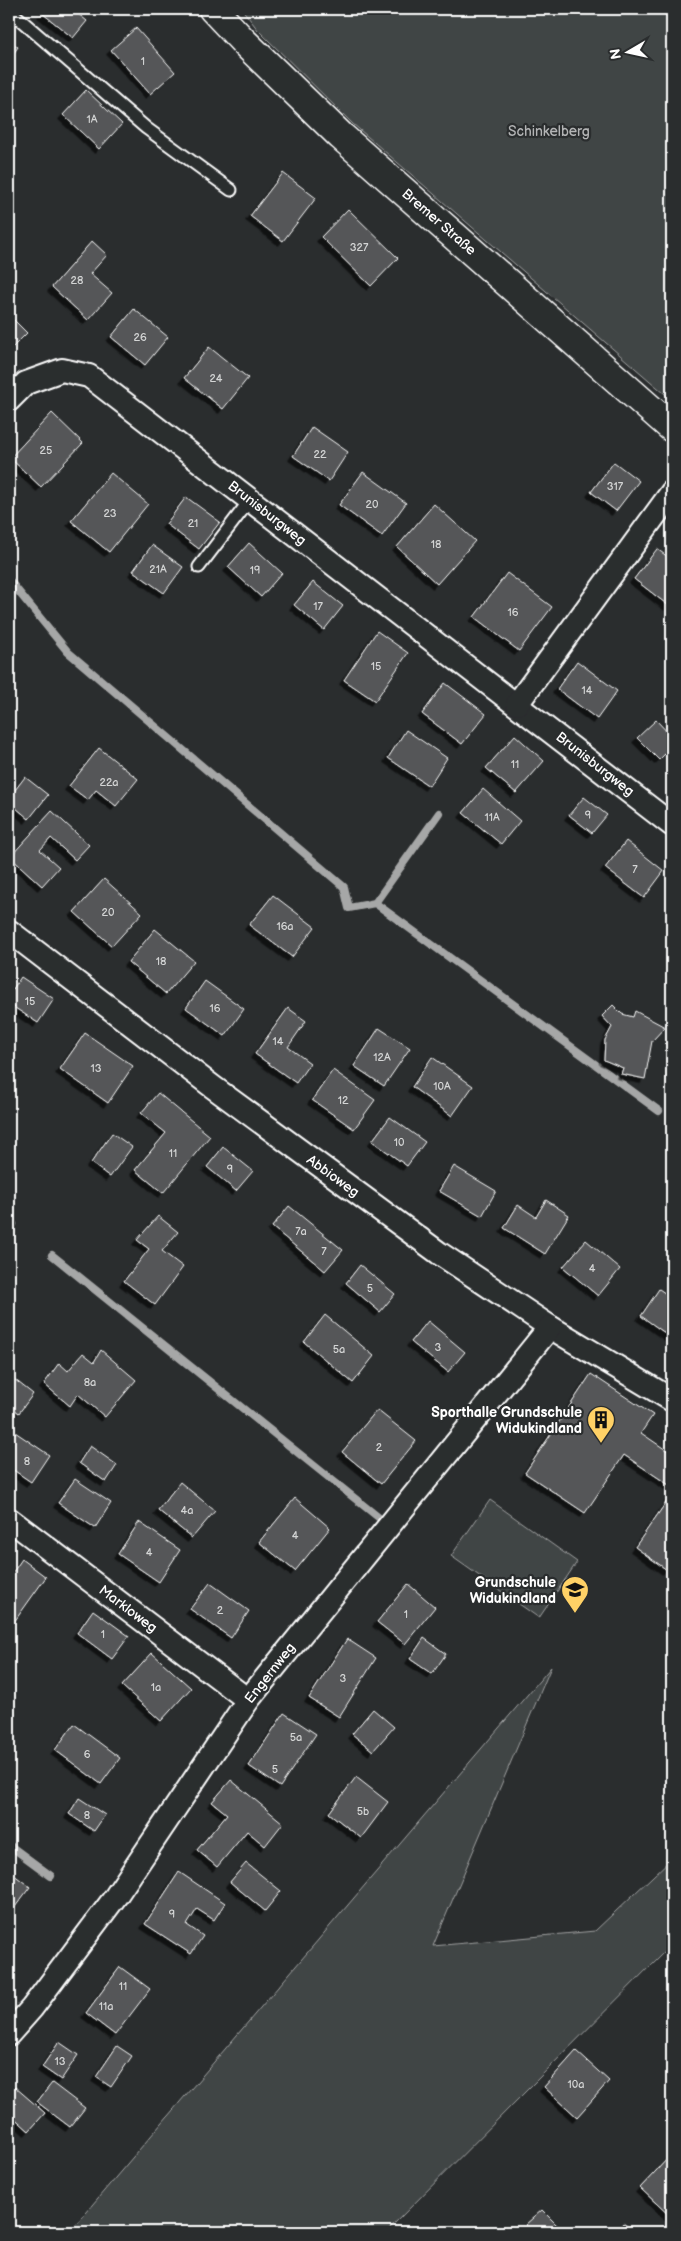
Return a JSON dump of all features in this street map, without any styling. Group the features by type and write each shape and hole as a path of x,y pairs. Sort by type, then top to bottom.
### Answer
{"main road":[{"name":"Bremer Straße","path":"213,9 244,42 341,136 672,428"}],"street":[{"name":"Brunisburgweg","path":"9,400 26,383 62,370 89,376 518,704 672,825"},
{"path":"518,704 672,492"},
{"name":"Abbioweg","path":"9,931 213,1087 382,1212 550,1327 672,1400"},
{"name":"Engernweg","path":"9,2034 32,2008 116,1896 248,1700 550,1327"},
{"name":"Markloweg","path":"9,1519 248,1700"}],"lane":[{"path":"9,10 146,128 231,190"},
{"path":"199,567 250,500"}],"green space":[{"name":"Schinkelberg","path":"242,9 672,9 672,400 353,124 258,30"},
{"path":"490,1500 577,1562 539,1618 451,1556"},
{"path":"551,1667 433,1946 595,1931 672,1858 672,1944 386,2232 69,2232"}],"building":[{"path":"46,9 72,9 87,21 73,38 42,13"},
{"path":"136,28 175,72 150,94 111,50"},
{"path":"9,40 18,47 9,60"},
{"path":"86,90 122,124 99,149 63,115"},
{"path":"283,173 316,198 283,241 250,216"},
{"path":"348,209 398,258 371,286 321,237"},
{"path":"92,241 107,255 90,274 112,293 88,320 52,287"},
{"path":"134,309 168,337 145,365 111,337"},
{"path":"9,315 27,333 9,351"},
{"path":"209,347 248,378 223,409 184,378"},
{"path":"52,413 83,443 41,487 10,458"},
{"path":"312,427 348,452 329,481 293,456"},
{"path":"614,462 639,481 616,511 591,492"},
{"path":"363,472 406,503 382,536 339,505"},
{"path":"111,473 148,504 109,552 71,521"},
{"path":"186,497 220,522 199,549 166,524"},
{"path":"434,504 475,541 437,584 397,547"},
{"path":"249,543 282,573 261,597 228,567"},
{"path":"152,545 183,567 164,593 133,571"},
{"path":"657,549 672,560 672,602 669,606 634,579"},
{"path":"507,573 552,607 519,651 474,617"},
{"path":"313,582 343,606 324,630 294,605"},
{"path":"377,631 408,653 375,701 344,680"},
{"path":"577,661 617,691 597,719 557,689"},
{"path":"445,683 486,714 462,744 422,714"},
{"path":"656,720 672,737 672,747 659,760 637,738"},
{"path":"406,730 447,758 429,786 388,758"},
{"path":"515,735 544,761 516,793 486,768"},
{"path":"99,748 138,779 116,806 96,790 88,800 69,786"},
{"path":"25,777 48,795 29,819 9,802 9,798"},
{"path":"483,789 520,821 501,844 463,813"},
{"path":"584,797 607,815 592,833 569,815"},
{"path":"52,811 89,845 75,860 51,838 40,850 59,867 42,886 10,857"},
{"path":"626,841 664,871 644,898 605,868"},
{"path":"104,879 142,913 112,946 74,912"},
{"path":"273,895 315,927 292,957 249,925"},
{"path":"155,929 194,961 166,994 128,962"},
{"path":"21,977 54,999 38,1023 9,1004 9,995"},
{"path":"205,981 244,1009 225,1036 186,1008"},
{"path":"613,1005 622,1014 633,1017 635,1011 665,1027 652,1041 645,1079 621,1074 623,1068 604,1060 605,1040 612,1027 602,1016"},
{"path":"288,1008 306,1021 288,1047 310,1063 296,1083 255,1054"},
{"path":"379,1028 410,1048 384,1086 354,1066"},
{"path":"85,1033 133,1066 108,1103 60,1069"},
{"path":"432,1057 473,1086 452,1116 412,1087"},
{"path":"333,1070 375,1100 354,1129 312,1100"},
{"path":"158,1093 210,1136 163,1193 135,1170 166,1133 141,1113"},
{"path":"390,1117 425,1142 407,1166 372,1141"},
{"path":"112,1133 132,1147 110,1177 91,1163"},
{"path":"223,1147 253,1171 236,1191 207,1167"},
{"path":"454,1166 496,1191 482,1216 439,1191"},
{"path":"546,1200 569,1215 545,1254 504,1228 518,1205 536,1217"},
{"path":"289,1206 343,1250 325,1271 272,1227"},
{"path":"158,1216 178,1232 162,1251 183,1267 155,1305 124,1281 149,1249 137,1240"},
{"path":"586,1240 620,1269 598,1296 563,1267"},
{"path":"360,1265 395,1294 380,1312 346,1283"},
{"path":"659,1289 672,1298 672,1338 641,1316"},
{"path":"325,1315 374,1356 353,1383 304,1342"},
{"path":"428,1321 465,1352 448,1372 411,1342"},
{"path":"101,1350 136,1380 105,1417 78,1394 70,1406 44,1384 59,1363 68,1371 83,1353 94,1362"},
{"name":"Sporthalle Grundschule Widukindland","path":"591,1374 653,1415 641,1433 672,1454 672,1487 624,1455 585,1513 525,1473"},
{"path":"9,1375 33,1394 19,1413 9,1405"},
{"path":"377,1410 416,1441 381,1484 342,1452"},
{"path":"15,1432 49,1455 31,1482 9,1467 9,1441"},
{"path":"90,1446 117,1465 106,1482 79,1463"},
{"path":"75,1479 111,1503 95,1528 58,1503"},
{"path":"180,1482 215,1511 192,1538 158,1510"},
{"path":"672,1494 672,1565 667,1570 635,1547"},
{"path":"295,1498 330,1528 295,1571 259,1542"},
{"path":"139,1522 180,1550 159,1582 118,1554"},
{"path":"22,1559 46,1577 9,1629 9,1578"},
{"path":"210,1583 249,1611 231,1638 190,1609"},
{"path":"408,1584 435,1607 405,1644 377,1622"},
{"path":"93,1610 129,1636 112,1659 77,1633"},
{"path":"424,1638 446,1654 432,1674 410,1659"},
{"path":"347,1639 376,1658 339,1717 309,1698"},
{"path":"152,1653 191,1688 161,1721 122,1686"},
{"path":"373,1709 394,1727 373,1751 352,1734"},
{"path":"284,1713 316,1734 280,1787 249,1766"},
{"path":"74,1724 120,1758 101,1784 55,1750"},
{"path":"356,1777 388,1802 361,1838 329,1813"},
{"path":"231,1780 283,1823 265,1846 247,1831 217,1867 197,1850 227,1814 212,1802"},
{"path":"79,1798 105,1815 94,1831 69,1814"},
{"path":"246,1863 281,1891 265,1911 230,1882"},
{"path":"9,1871 30,1887 9,1915"},
{"path":"179,1872 225,1903 214,1920 197,1909 187,1925 203,1936 191,1954 145,1924"},
{"path":"120,1967 150,1989 115,2035 86,2013"},
{"path":"59,2042 78,2055 61,2080 42,2067"},
{"path":"117,2046 132,2056 111,2087 96,2077"},
{"path":"576,2051 609,2081 577,2117 544,2087"},
{"path":"52,2083 85,2108 70,2127 37,2102"},
{"path":"15,2087 45,2113 29,2131 9,2113 9,2094"},
{"path":"670,2156 672,2158 672,2218 640,2188"},
{"path":"542,2210 561,2229 557,2232 532,2232 525,2225"},
{"path":"623,2223 635,2232 616,2232"}],"waterway":[{"path":"9,580 68,652 344,887 349,908 375,903 659,1111"},
{"path":"375,903 439,813"},
{"path":"9,1220 13,1224"},
{"path":"52,1255 378,1517"},
{"path":"9,1845 51,1876"}],"place":[{"name":"Sporthalle Grundschule Widukindland","path":"601,1444"},
{"name":"Grundschule Widukindland","path":"575,1614"}]}
